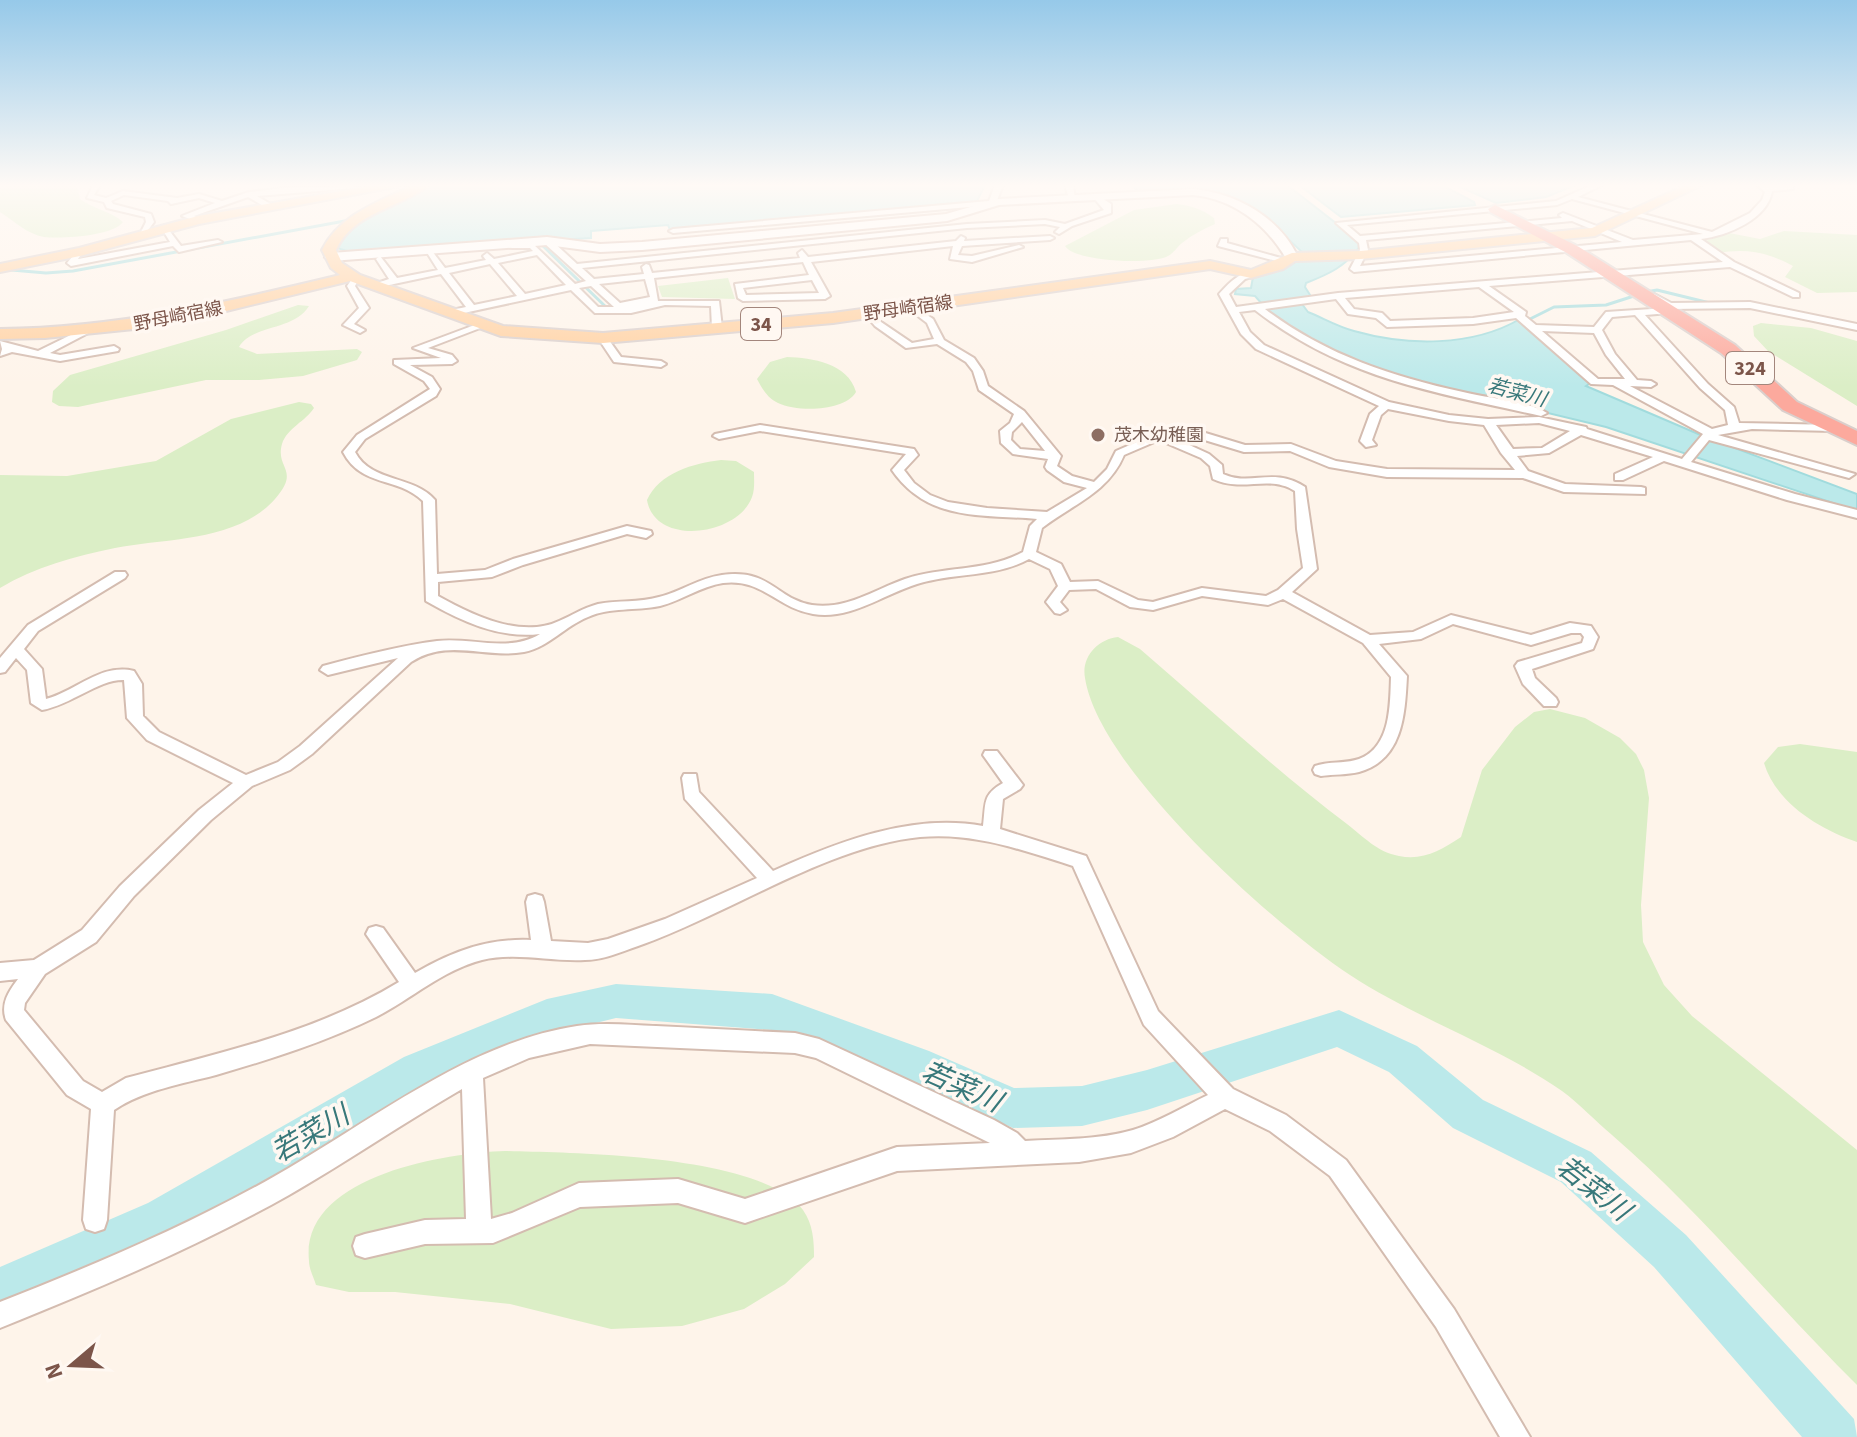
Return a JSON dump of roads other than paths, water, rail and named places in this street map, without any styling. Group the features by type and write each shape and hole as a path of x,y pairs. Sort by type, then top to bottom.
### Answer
{"highway":[{"name":"324","path":"1576,252 1643,298 1670,303 1728,349 1790,406 1857,439"}],"main road":[{"path":"3,267 81,252"},
{"path":"330,252 331,257"},
{"path":"1251,274 1290,259 1391,252"},
{"name":"野母崎宿線","path":"331,257 336,265 354,277 483,325 511,333 603,338 869,313 1210,265 1251,274"},
{"name":"野母崎宿線","path":"0,334 87,330 182,317 354,277"}],"street":[{"path":"78,253 71,263 128,252"},
{"path":"331,257 395,252"},
{"path":"351,258 441,252"},
{"path":"483,252 530,298"},
{"path":"375,285 539,252"},
{"path":"539,252 595,310 631,310 665,302 719,301 717,328"},
{"path":"560,252 618,306 655,299 643,252"},
{"path":"577,266 643,252"},
{"path":"801,252 806,260 815,277 825,296 743,298 738,286 815,277"},
{"path":"450,313 594,282 882,252"},
{"path":"953,252 953,257 972,259 998,252"},
{"path":"1258,252 1290,259 1289,252"},
{"path":"1358,252 1354,269 1549,252"},
{"path":"1431,252 1453,268"},
{"path":"1496,252 1502,256"},
{"path":"1714,252 1731,264 1796,295"},
{"path":"429,253 472,308"},
{"path":"380,259 395,281"},
{"path":"1235,310 1338,296 1731,264"},
{"path":"1251,274 1242,277 1224,294 1246,334 1260,347 1386,405 1449,418 1488,422 1539,420 1584,430 1663,457 1687,460 1791,497 1857,514"},
{"path":"1463,276 1523,314 1595,382 1651,384"},
{"path":"354,277 351,286 365,306 348,325 360,330"},
{"path":"1338,296 1351,312 1379,315 1387,324 1527,321 1597,330"},
{"path":"1643,298 1704,386 1730,409 1734,427"},
{"path":"1597,330 1609,314 1643,298 1669,306 1750,305 1857,327"},
{"path":"911,307 925,314 934,325 939,341 965,357 978,371 983,388 1020,413 1055,456"},
{"path":"1259,308 1293,336 1370,370 1436,390 1590,424 1545,451 1507,453"},
{"path":"869,313 878,324 910,346 939,341"},
{"path":"483,325 418,348 452,361 398,362 428,379 435,389 432,394 361,437 349,452 351,459 365,469 423,491 429,500 432,578 428,594 431,598 486,625 529,632 566,623"},
{"path":"38,355 87,330"},
{"path":"1597,330 1611,355 1634,383"},
{"path":"603,338 618,360 661,364"},
{"path":"0,353 6,346 38,355 67,358 114,349"},
{"path":"944,363 965,357"},
{"path":"1615,382 1709,435 1849,474"},
{"path":"1370,445 1366,441 1371,424 1386,405"},
{"path":"1020,413 1015,425 1006,431 1005,441 1017,452 1055,456"},
{"path":"1488,422 1524,474"},
{"path":"1687,460 1709,435 1734,427 1834,428"},
{"path":"719,436 760,428 910,451 912,455 898,470 902,479 925,495 951,507 981,514 1020,512 1048,516"},
{"path":"1029,554 1036,526 1048,516 1078,501 1114,468 1120,453 1159,436 1195,431 1238,453 1296,448 1333,464 1387,473 1524,474 1564,488 1641,491"},
{"path":"1065,586 1098,585 1135,604 1153,606 1202,592 1263,601 1283,593 1310,569 1303,529 1301,490 1290,481 1277,477 1249,483 1222,480 1217,476 1216,465 1211,459 1159,436"},
{"path":"1055,456 1051,467 1068,479 1094,486"},
{"path":"1619,477 1663,457"},
{"path":"432,578 487,574 627,530 646,534"},
{"path":"103,1104 75,1088 13,1013 19,992 38,968 89,936 179,839 246,782 284,766 306,750 418,650 437,644 497,649 525,647 594,609 660,602 705,583 736,577 759,581 804,608 841,609 915,580 989,571 1029,554 1056,567 1065,586"},
{"path":"0,668 33,628 120,575"},
{"path":"1060,610 1053,602 1065,586"},
{"path":"1283,593 1368,640 1399,676 1392,736 1382,750 1365,764 1321,770"},
{"path":"1368,640 1416,636 1451,619 1531,640 1570,628 1586,629 1591,637 1588,646 1523,666 1528,680 1550,702"},
{"path":"328,670 384,659 410,649 418,650"},
{"path":"17,650 34,669 39,703 42,705 63,701 114,672 129,675 134,684 135,718 153,736 246,782"},
{"path":"991,755 1014,785 995,796 991,835"},
{"path":"690,778 691,794 769,879"},
{"path":"103,1104 126,1089 298,1040 368,1011 477,953 513,946 585,953 623,942 713,907 769,879 870,842 921,830 959,829 991,835 1080,861 1151,1018 1221,1093 1278,1123 1338,1168 1445,1318 1516,1437"},
{"path":"535,902 542,947"},
{"path":"376,934 413,986"},
{"path":"0,972 38,968"},
{"path":"0,1315 124,1266 201,1229 508,1056 568,1037 623,1034 795,1043 819,1049 974,1122 1009,1141 1020,1152"},
{"path":"472,1075 479,1231"},
{"path":"365,1246 425,1232 479,1231 514,1224 579,1195 678,1191 745,1211 897,1159 1079,1150 1131,1142 1165,1129 1221,1093"},
{"path":"95,1220 103,1104"}],"water":[{"path":"1302,252 1354,252 1336,269 1306,283 1305,287 1312,298 1299,300 1308,312 1336,325 1374,336 1417,341 1460,339 1481,335 1520,319 1592,382 1586,386 1703,436 1857,494 1857,511 1606,427 1387,374 1327,350 1277,321 1255,296 1235,294 1236,289 1251,288 1253,277 1294,263"}],"waterway":[{"path":"0,269 46,273 73,271 176,252"},
{"path":"549,252 608,309"},
{"path":"1646,292 1657,290 1714,304"},
{"path":"1526,321 1554,307 1606,305 1637,295"},
{"name":"若菜川","path":"0,1291 164,1219 418,1071 547,1017 616,1001 772,1012 929,1070 1013,1108 1082,1106 1147,1090 1339,1028 1403,1059 1468,1114 1576,1167 1670,1251 1836,1437"}],"place":[{"name":"茂木幼稚園","path":"1098,435"}]}
